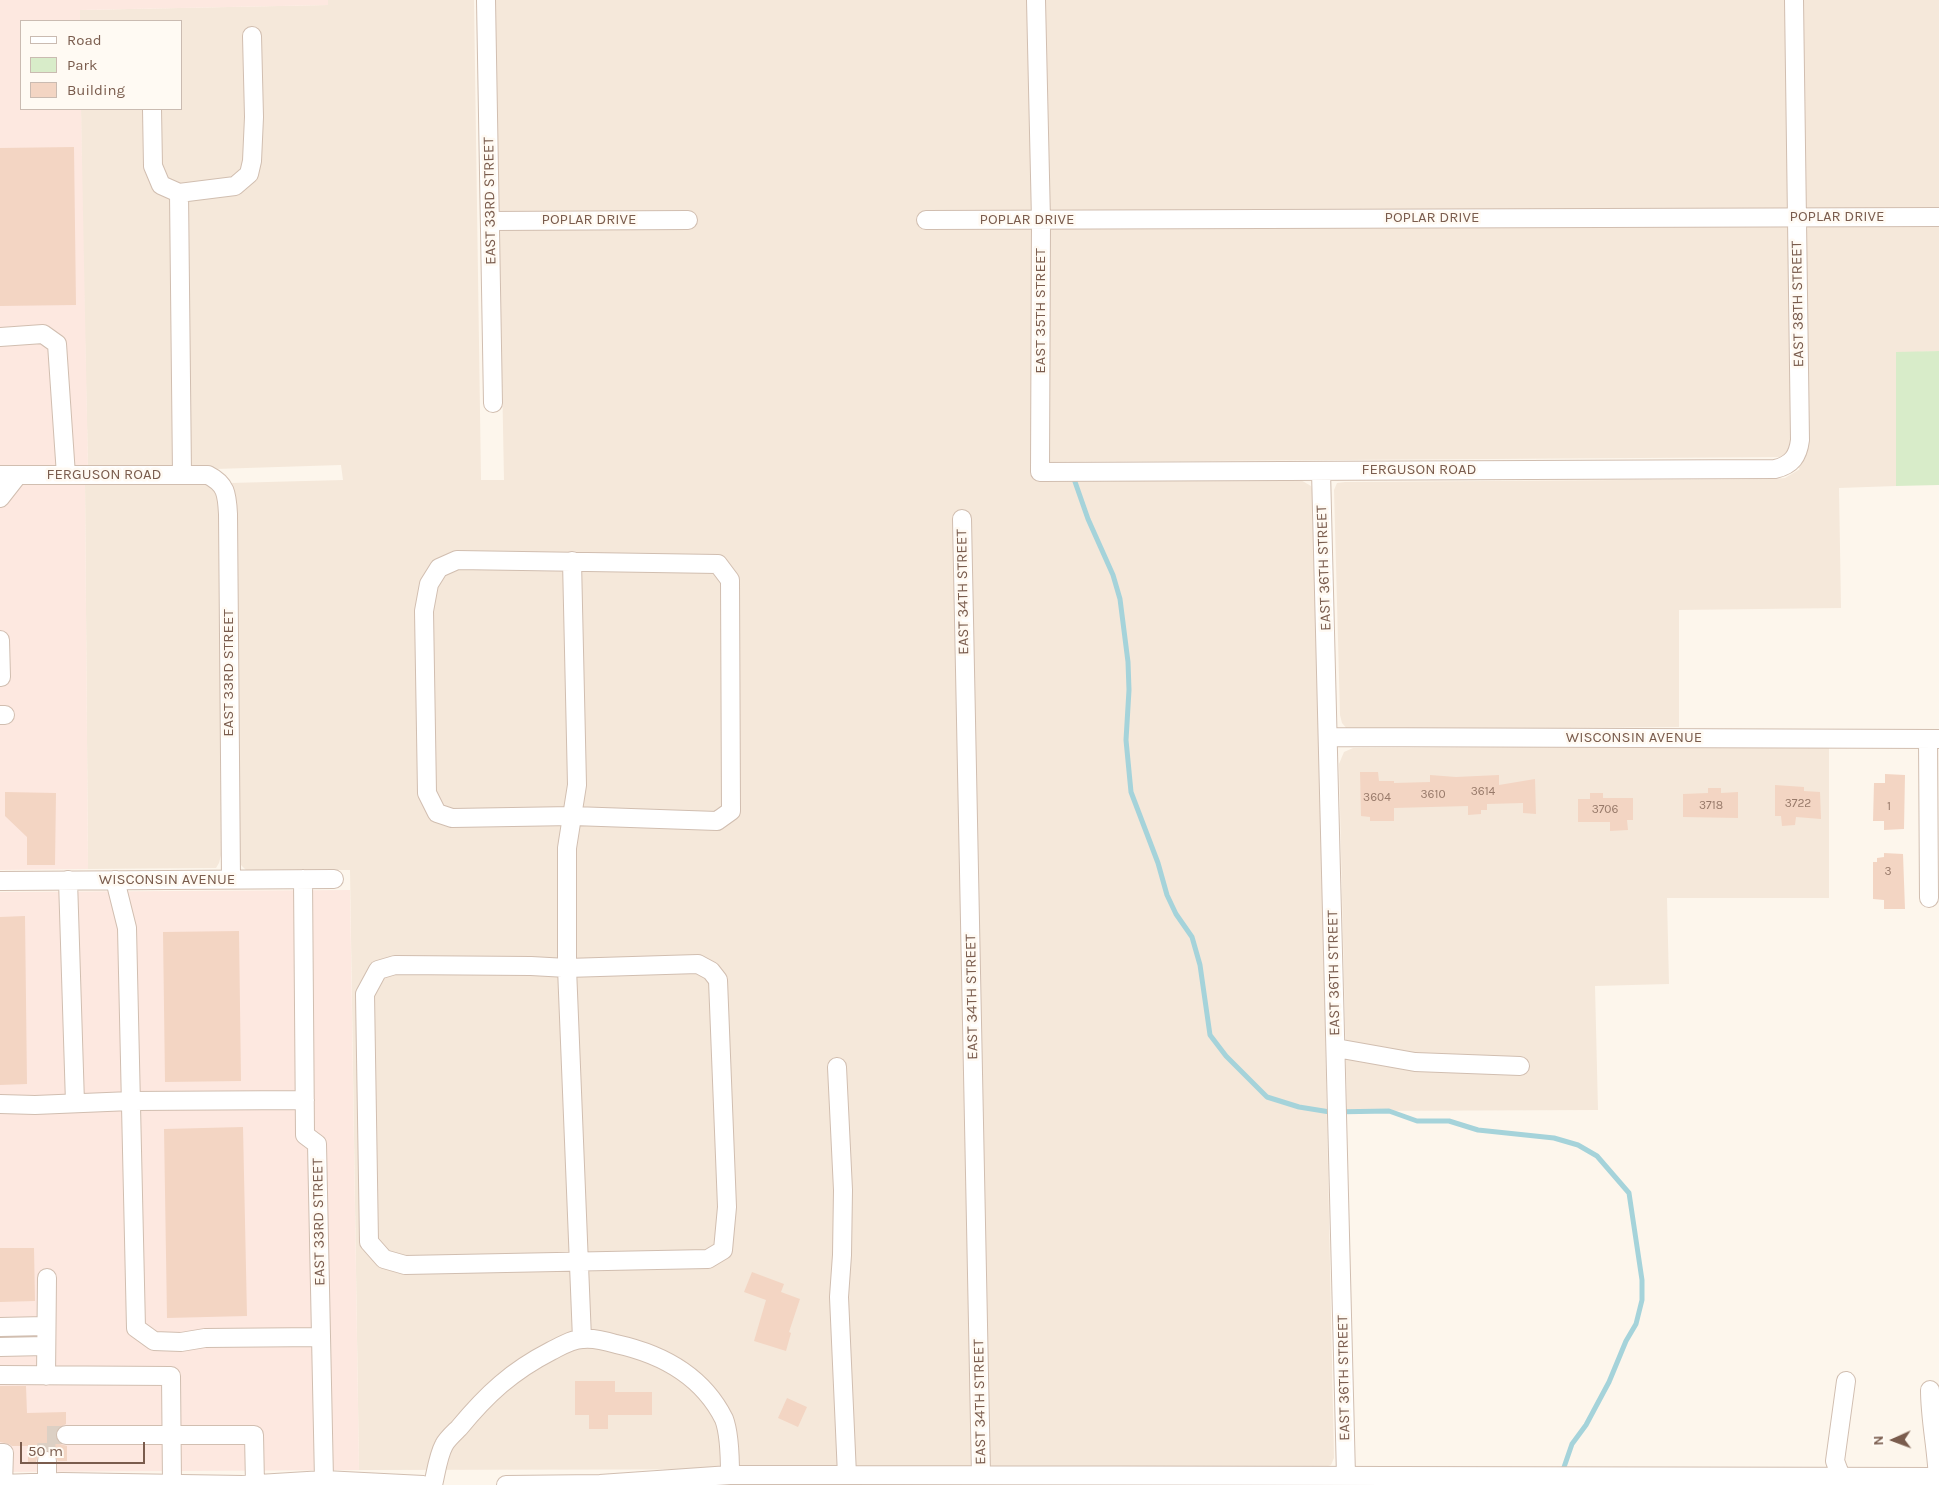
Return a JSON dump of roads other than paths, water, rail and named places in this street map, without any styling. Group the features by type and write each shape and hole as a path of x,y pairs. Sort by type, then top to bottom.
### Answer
{"street":[{"name":"EAST 33RD STREET","path":"486,0 493,403"},
{"name":"EAST 35TH STREET","path":"1036,0 1041,220 1040,472"},
{"name":"EAST 38TH STREET","path":"1794,0 1800,440 1795,458"},
{"path":"152,110 153,166 160,185 179,192 235,186 249,174 252,161 254,117 252,36"},
{"path":"179,192 182,475"},
{"name":"POPLAR DRIVE","path":"926,220 1939,217"},
{"name":"POPLAR DRIVE","path":"491,221 688,220"},
{"path":"0,337 43,334 57,344 66,475"},
{"name":"FERGUSON ROAD","path":"1040,472 1775,469 1788,465 1795,458"},
{"name":"EAST 36TH STREET","path":"1322,471 1346,1476"},
{"name":"FERGUSON ROAD","path":"0,475 208,475"},
{"path":"0,498 18,475"},
{"name":"EAST 33RD STREET","path":"208,475 219,481 227,498 228,506 232,879"},
{"name":"EAST 34TH STREET","path":"962,519 975,1478"},
{"path":"457,560 572,561 718,564 730,580 731,812 717,821 573,816 452,818 438,813 427,793 424,611 429,584 439,568 457,560"},
{"path":"572,561 576,785 567,848 567,968 582,1339"},
{"path":"0,640 1,677"},
{"name":"WISCONSIN AVENUE","path":"1329,737 1933,739"},
{"path":"1929,898 1933,739"},
{"name":"EAST 33RD STREET","path":"302,879 305,1135 317,1144 324,1480"},
{"name":"WISCONSIN AVENUE","path":"0,881 334,879"},
{"path":"68,880 74,1103"},
{"path":"115,880 127,928 136,1328 154,1341 182,1342 205,1338 321,1337"},
{"path":"698,964 711,971 718,980 726,1207 723,1250 708,1259 405,1265 384,1259 369,1242 365,994 378,970 395,965 567,968 698,964"},
{"path":"1336,1048 1415,1062 1520,1066"},
{"path":"837,1067 843,1190 839,1297 855,1478"},
{"path":"0,1104 305,1100"},
{"path":"46,1376 45,1326 47,1278"},
{"path":"0,1327 45,1326"},
{"path":"433,1485 444,1445 489,1394 518,1369 566,1344 582,1339 626,1346 664,1358 686,1372 704,1390 724,1420 730,1458 738,1479"},
{"path":"0,1347 45,1346"},
{"path":"0,1375 171,1376 172,1483"},
{"path":"1841,1477 1835,1461 1846,1381"},
{"path":"506,1485 600,1485 738,1479 1250,1480 1346,1476 1605,1481 1841,1477 1938,1480 1936,1448 1930,1411 1930,1390"},
{"path":"66,1435 254,1435 246,1484"},
{"path":"0,1454 4,1453 10,1484 246,1484 324,1480 352,1484 422,1485"},
{"path":"47,1462 57,1483"}],"waterway":[{"path":"1073,476 1088,519 1113,575 1120,599 1128,662 1129,690 1126,740 1131,792 1158,863 1167,895 1176,914 1192,937 1200,965 1210,1035 1226,1056 1267,1097 1299,1107 1330,1112 1389,1111 1417,1121 1449,1121 1478,1130 1554,1138 1578,1145 1597,1156 1629,1193 1642,1280 1642,1300 1636,1324 1626,1341 1609,1382 1586,1425 1572,1444 1562,1473"}],"tunnel":[{"path":"47,1461 46,1435 66,1435"}]}
